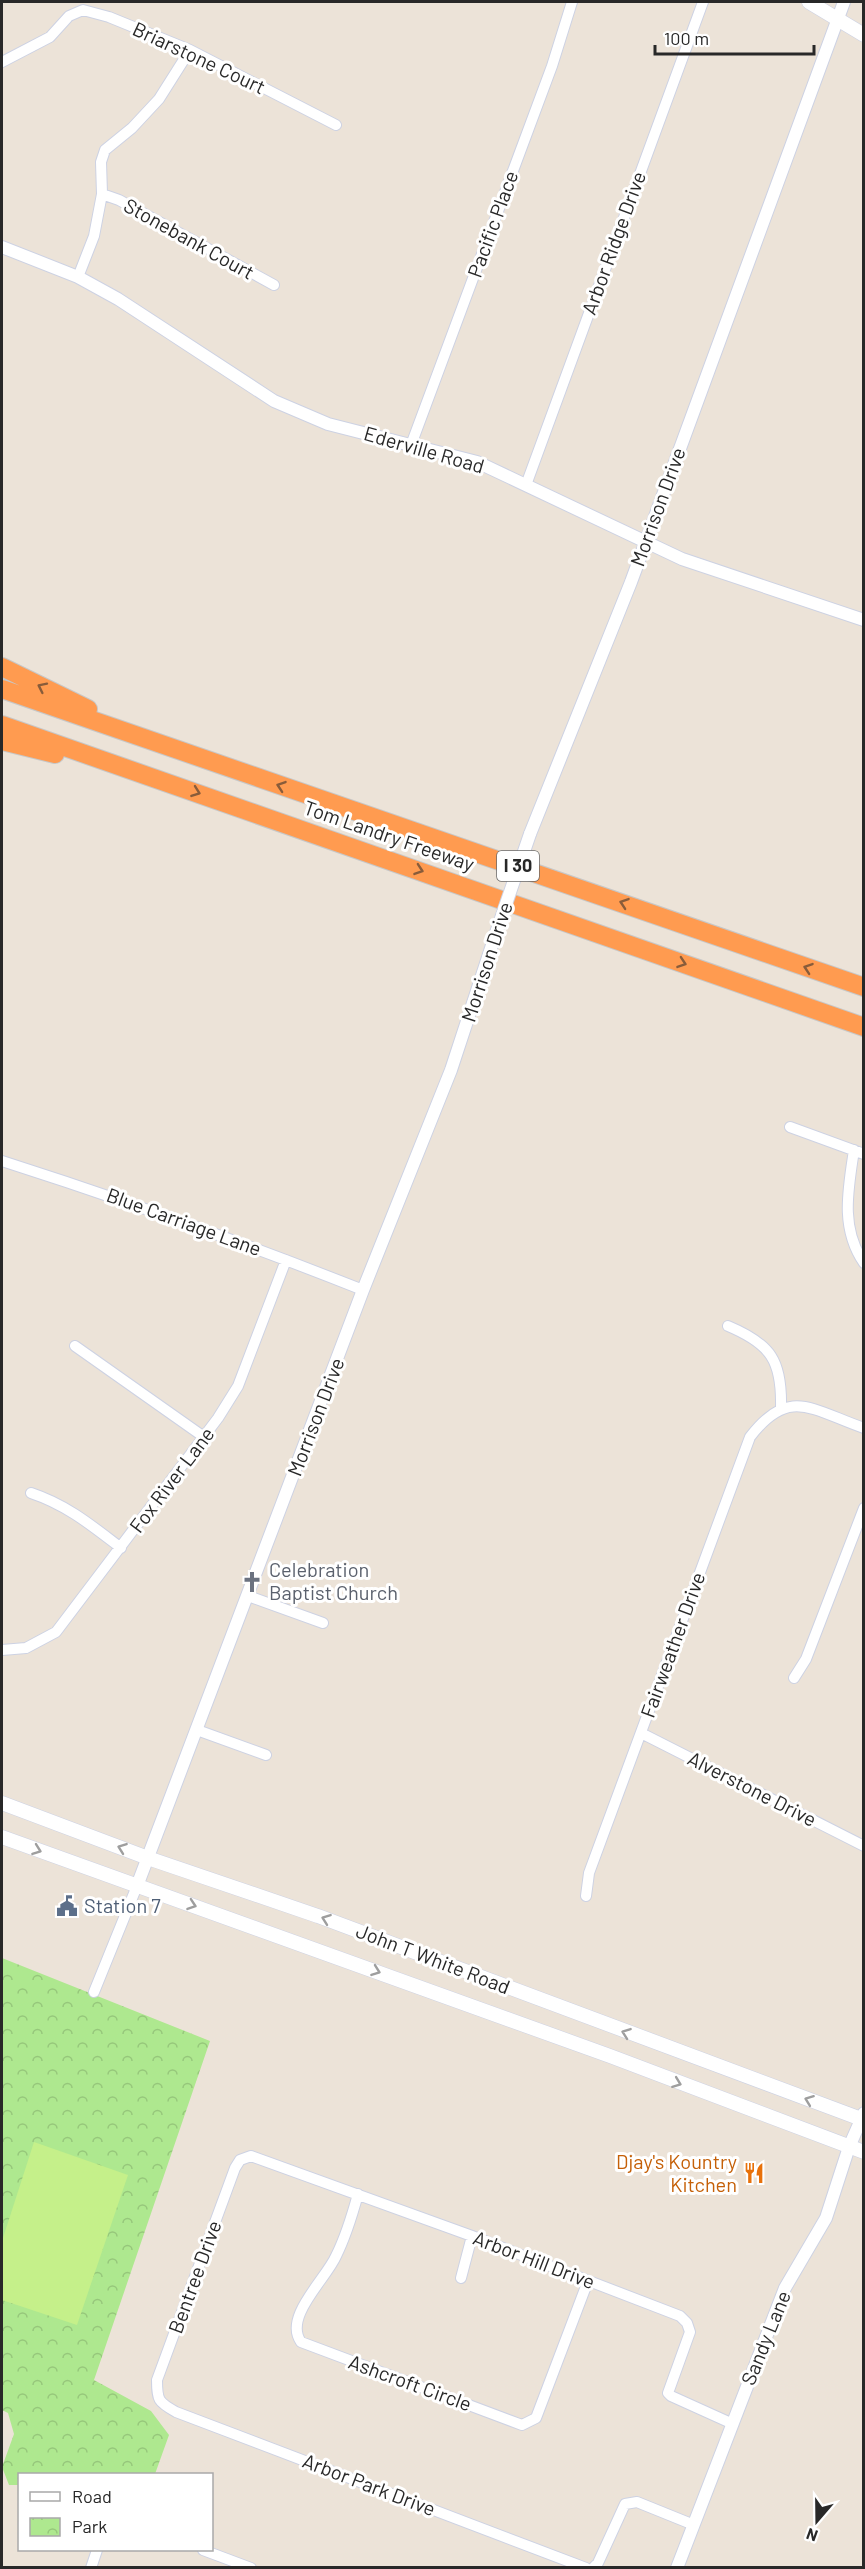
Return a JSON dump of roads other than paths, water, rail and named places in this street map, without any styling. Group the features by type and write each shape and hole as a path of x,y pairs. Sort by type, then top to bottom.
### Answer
{"highway":[{"path":"2,667 170,749"},
{"name":"Tom Landry Freeway","path":"2,689 170,749 491,857 864,987"},
{"name":"Tom Landry Freeway","path":"2,725 864,1027"},
{"path":"2,741 163,780"}],"main road":[{"path":"809,2 864,35"},
{"name":"John T White Road","path":"2,1803 148,1858 318,1916 863,2117"},
{"name":"John T White Road","path":"2,1837 587,2048 864,2152"}],"street":[{"name":"Pacific Place","path":"411,445 548,77 572,2"},
{"name":"Arbor Ridge Drive","path":"526,485 703,2"},
{"name":"Morrison Drive","path":"137,1886 363,1290 451,1070 530,834 631,582 843,2"},
{"name":"Briarstone Court","path":"2,62 50,37 69,16 83,10 109,17 190,50 336,126"},
{"path":"78,277 94,236 102,194 101,162 105,150 132,128 159,99 190,50"},
{"name":"Stonebank Court","path":"102,194 119,200 274,285"},
{"name":"Ederville Road","path":"2,247 78,277 118,299 274,400 328,424 477,462 682,559 864,620"},
{"path":"790,1127 859,1152 846,1198 848,1225 856,1252 864,1263"},
{"name":"Blue Carriage Lane","path":"2,1161 104,1194 363,1290"},
{"name":"Fox River Lane","path":"2,1650 26,1648 56,1632 204,1437 238,1386 286,1260"},
{"path":"728,1326 753,1336 772,1355 782,1380 781,1407 797,1405 864,1428"},
{"path":"75,1346 204,1437"},
{"name":"Fairweather Drive","path":"586,1896 589,1873 750,1437 764,1419 781,1407"},
{"path":"31,1493 68,1508 121,1548"},
{"path":"794,1678 806,1659 864,1508"},
{"path":"248,1596 323,1623"},
{"path":"197,1730 266,1755"},
{"name":"Alverstone Drive","path":"641,1732 863,1846"},
{"path":"94,1992 137,1886"},
{"name":"Sandy Lane","path":"677,2568 785,2288 825,2218 849,2147 863,2117"},
{"name":"Arbor Hill Drive","path":"240,2160 251,2156 472,2236 680,2316 687,2323 690,2332 668,2393 733,2424"},
{"name":"Bentree Drive","path":"157,2396 157,2380 240,2160"},
{"name":"Ashcroft Circle","path":"358,2194 346,2234 335,2260 308,2296 296,2326 301,2342 522,2425 536,2418 588,2281"},
{"path":"461,2278 472,2236"},
{"name":"Arbor Park Drive","path":"157,2396 163,2404 176,2412 586,2568"},
{"path":"593,2568 598,2564 625,2504 637,2502 694,2525"},
{"path":"91,2568 97,2551"},
{"path":"205,2551 223,2563 251,2568"}],"place":[{"name":"Celebration Baptist Church","path":"252,1582"},
{"name":"Station 7","path":"67,1906"},
{"name":"Djay's Kountry Kitchen","path":"754,2173"}]}
